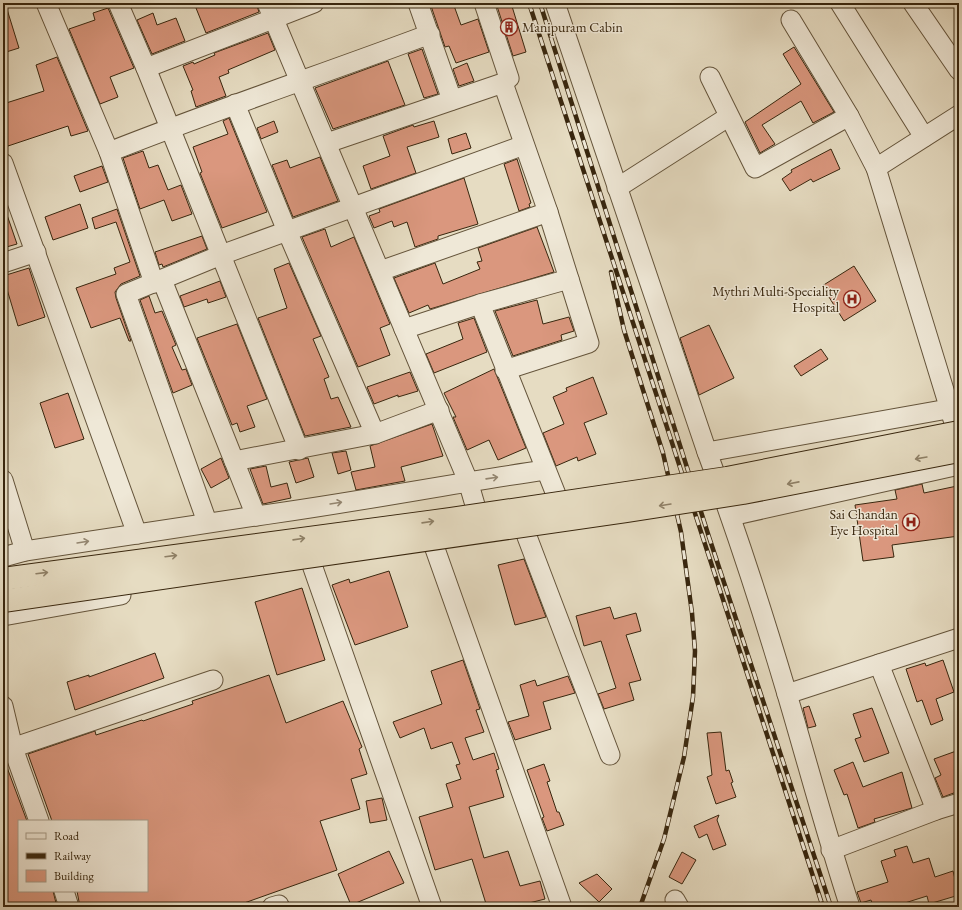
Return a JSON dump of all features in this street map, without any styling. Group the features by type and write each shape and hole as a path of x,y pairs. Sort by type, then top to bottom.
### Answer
{"main road":[{"path":"3,579 436,521 719,479 959,432"},
{"path":"3,601 642,509 743,493 959,451"}],"street":[{"path":"46,3 109,152 158,282 256,516"},
{"path":"146,68 270,11 314,3"},
{"path":"418,3 452,100"},
{"path":"327,143 503,83 510,78 484,3"},
{"path":"555,3 707,452 731,516 787,694 831,850 850,907"},
{"path":"840,3 924,137"},
{"path":"913,3 959,70"},
{"path":"122,4 298,450"},
{"path":"270,11 354,207 468,481 485,538"},
{"path":"791,20 849,116 876,168 954,408 959,439"},
{"path":"109,152 170,128 301,82 430,34"},
{"path":"710,77 728,117 755,168 849,116"},
{"path":"503,83 548,212 589,343 505,370"},
{"path":"236,104 287,231 375,434"},
{"path":"876,168 959,115"},
{"path":"617,188 728,117"},
{"path":"207,522 126,294 221,255 524,145"},
{"path":"3,163 137,534"},
{"path":"380,271 548,212"},
{"path":"3,263 36,252"},
{"path":"404,329 480,304 570,279"},
{"path":"3,616 76,602 485,538 571,530 545,470 480,304"},
{"path":"707,452 954,408"},
{"path":"234,461 298,450 375,434 439,410"},
{"path":"731,516 959,465"},
{"path":"3,557 25,551 545,470"},
{"path":"3,480 25,551"},
{"path":"526,534 610,755"},
{"path":"434,546 557,905"},
{"path":"312,565 432,907"},
{"path":"787,694 959,638"},
{"path":"879,664 936,810"},
{"path":"8,749 213,680"},
{"path":"3,706 8,749 39,820"},
{"path":"831,850 936,810 959,803"},
{"path":"64,892 69,907"}],"building":[{"path":"194,3 256,3 259,12 206,33"},
{"path":"430,3 453,3 461,25 478,19 489,52 456,63 449,46 445,47"},
{"name":"Manipuram Cabin","path":"496,3 511,3 526,52 513,56"},
{"path":"6,6 19,48 3,53 3,7"},
{"path":"108,8 134,68 110,77 118,97 100,104 69,29 95,20 93,13"},
{"path":"153,13 157,25 176,18 185,41 152,54 137,20"},
{"path":"268,33 275,50 228,70 229,73 219,77 226,96 196,107 191,91 193,90 183,66 193,62 194,64 215,55 214,53"},
{"path":"794,47 834,112 813,123 801,101 762,125 775,144 760,153 745,122 801,84 783,54"},
{"path":"422,49 438,94 424,98 408,54"},
{"path":"57,57 88,131 71,136 68,126 8,146 3,131 3,104 44,91 36,65"},
{"path":"388,61 405,105 333,129 315,88"},
{"path":"467,63 474,81 459,86 453,69"},
{"path":"229,118 267,212 222,228 200,173 202,172 193,147 228,134 223,121"},
{"path":"274,121 278,132 261,139 257,128"},
{"path":"434,121 439,137 407,147 416,173 371,189 363,166 390,156 383,136 413,125 414,127"},
{"path":"466,133 471,148 452,154 448,139"},
{"path":"831,149 840,169 813,182 811,179 790,191 782,179 792,172 791,170"},
{"path":"143,151 149,168 158,165 168,190 181,185 192,214 172,221 164,200 140,209 123,158"},
{"path":"320,157 338,201 293,217 272,165 287,160 290,168"},
{"path":"517,159 531,203 529,204 530,207 519,211 504,164"},
{"path":"102,166 108,182 80,192 74,176"},
{"path":"464,178 478,224 438,236 438,239 415,247 407,222 394,227 392,221 374,228 369,216 380,212 379,209"},
{"path":"80,204 88,228 53,240 45,217"},
{"path":"3,209 5,209 17,244 3,248"},
{"path":"117,209 140,276 121,284 115,292 131,341 129,341 120,318 91,328 76,288 116,274 114,268 130,262 116,222 95,229 92,218"},
{"path":"537,227 554,272 430,309 428,305 409,313 394,278 435,263 443,284 480,269 477,262 482,261 478,248"},
{"path":"325,229 331,247 354,237 390,324 380,328 390,355 358,367 302,237"},
{"path":"202,236 207,249 163,267 162,264 159,265 155,252"},
{"path":"289,263 321,336 313,339 329,377 324,379 331,399 338,397 351,427 305,436 258,318 287,308 274,269"},
{"path":"854,266 876,301 844,321 822,286"},
{"path":"29,268 45,317 18,326 3,276"},
{"path":"220,281 226,297 208,303 207,299 184,307 180,296"},
{"path":"149,296 155,313 162,311 176,345 172,347 182,370 186,369 192,385 173,393 140,300"},
{"path":"537,300 543,324 569,317 574,331 561,335 562,340 513,356 495,311"},
{"path":"474,318 487,352 434,373 426,354 463,339 458,323"},
{"path":"237,324 267,399 247,406 255,427 240,432 237,423 232,425 197,338"},
{"path":"709,325 734,378 699,395 680,338"},
{"path":"821,349 828,359 801,376 794,366"},
{"path":"494,369 526,448 498,460 489,440 467,450 453,417 456,417 444,393"},
{"path":"410,372 418,391 398,397 398,395 374,404 367,387"},
{"path":"593,377 607,414 584,423 596,454 578,461 577,457 556,466 543,433 564,424 553,397 567,391 566,388"},
{"path":"68,393 84,439 55,448 40,403"},
{"path":"432,424 443,456 401,467 405,481 356,490 351,472 375,467 370,446"},
{"path":"346,451 351,470 338,474 332,453"},
{"path":"221,458 229,478 211,488 201,469"},
{"path":"308,458 314,477 296,483 289,462"},
{"path":"266,466 271,487 287,483 291,498 263,504 250,469"},
{"path":"922,484 924,493 957,486 959,496 959,536 892,545 894,557 863,561 855,505 897,499 895,490"},
{"path":"524,559 546,617 515,625 498,565"},
{"path":"389,571 408,627 355,645 332,585 349,579 350,583"},
{"path":"302,588 325,660 277,675 255,602"},
{"path":"610,607 614,619 636,613 641,631 626,635 641,680 629,683 634,700 604,709 598,694 616,688 601,641 584,646 576,616"},
{"path":"155,653 164,678 75,710 67,682 89,675 89,677"},
{"path":"463,660 480,709 476,710 484,732 465,738 473,760 494,753 499,769 496,770 504,797 469,807 484,858 508,851 520,886 540,881 545,899 513,907 487,907 472,859 435,870 419,817 453,807 446,784 461,779 456,765 460,764 452,742 431,749 424,728 400,738 393,722 442,704 431,671"},
{"path":"943,660 954,692 936,699 943,720 931,725 922,700 917,702 906,669 925,663 926,666"},
{"path":"269,675 286,723 343,701 362,747 359,749 367,774 351,779 360,809 320,821 337,870 233,907 80,907 77,892 148,892 148,820 52,820 28,754 95,731 96,735 142,720 143,721 193,704 192,701"},
{"path":"568,676 575,693 543,702 551,729 515,740 508,722 529,716 520,685 535,680 537,686"},
{"path":"809,706 816,726 808,728 803,708"},
{"path":"872,708 889,753 864,762 855,739 861,737 853,714"},
{"path":"721,732 726,771 729,770 733,782 731,783 736,797 716,804 707,777 712,775 707,733"},
{"path":"959,750 959,791 943,797 935,778 941,775 934,759"},
{"path":"3,762 5,762 27,820 18,820 18,892 53,892 57,907 3,907"},
{"path":"853,762 863,787 902,772 912,808 874,819 875,822 858,828 847,794 844,795 834,770"},
{"path":"544,764 550,781 547,782 557,812 559,812 564,825 547,831 542,818 544,817 527,770"},
{"path":"382,798 387,820 370,823 366,801"},
{"path":"719,815 717,820 726,845 713,850 707,834 699,838 694,826"},
{"path":"907,846 913,863 929,858 935,877 953,871 959,895 929,904 927,896 892,907 873,907 871,900 861,903 857,892 888,882 881,861 896,856 894,850"},
{"path":"389,851 404,883 351,905 338,874"},
{"path":"682,852 696,860 682,884 669,877"},
{"path":"597,874 612,889 599,902 579,883"}],"railway":[{"path":"529,3 823,907"},
{"path":"540,3 709,537 831,907"},
{"path":"611,272 624,330 663,453 681,532 692,613 695,651 693,697 684,757 664,839 640,907"}],"place":[{"name":"Manipuram Cabin","path":"509,27"},
{"name":"Mythri Multi-Speciality Hospital","path":"852,299"},
{"name":"Sai Chandan Eye Hospital","path":"911,522"}]}
